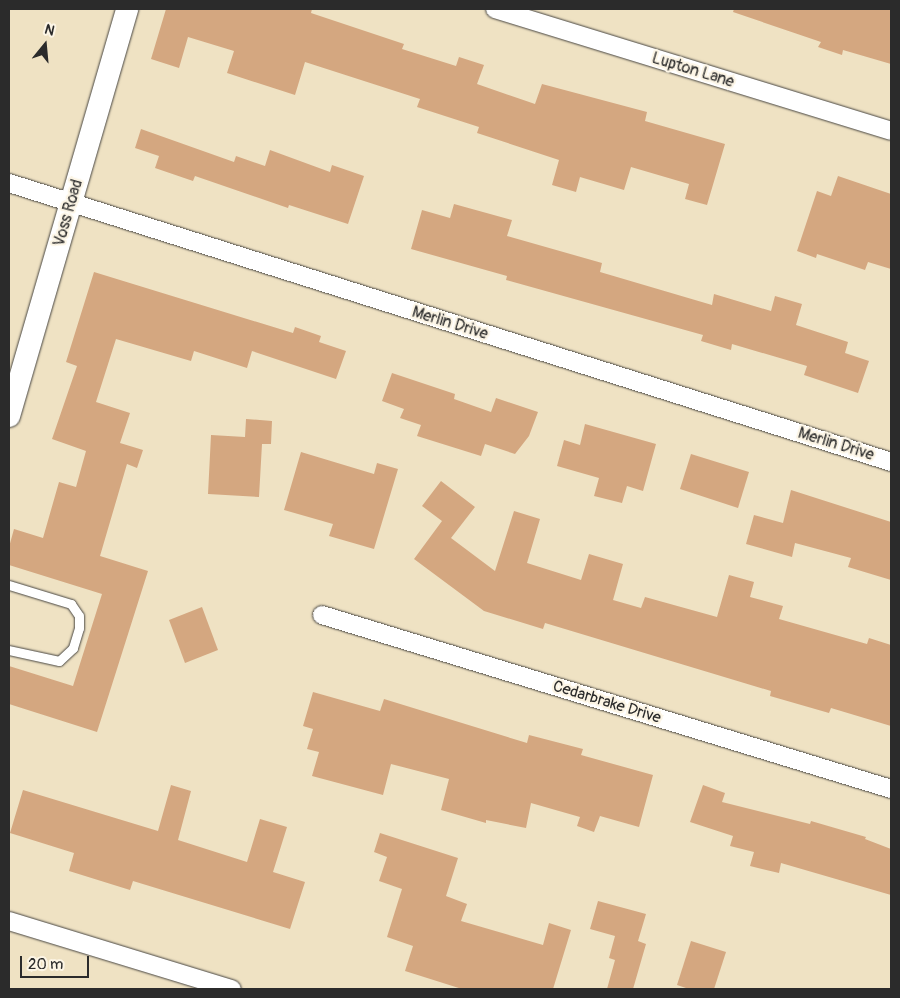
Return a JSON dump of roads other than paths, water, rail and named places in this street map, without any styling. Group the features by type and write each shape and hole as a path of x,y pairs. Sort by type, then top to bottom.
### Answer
{"street":[{"name":"Voss Road","path":"9,416 127,9"},
{"name":"Lupton Lane","path":"495,9 891,131"},
{"name":"Merlin Drive","path":"9,183 71,205 891,462"},
{"name":"Cedarbrake Drive","path":"322,615 891,789"},
{"path":"9,921 232,989"}],"lane":[{"path":"9,585 71,604 79,616 79,628 73,648 59,662 9,650"}]}
